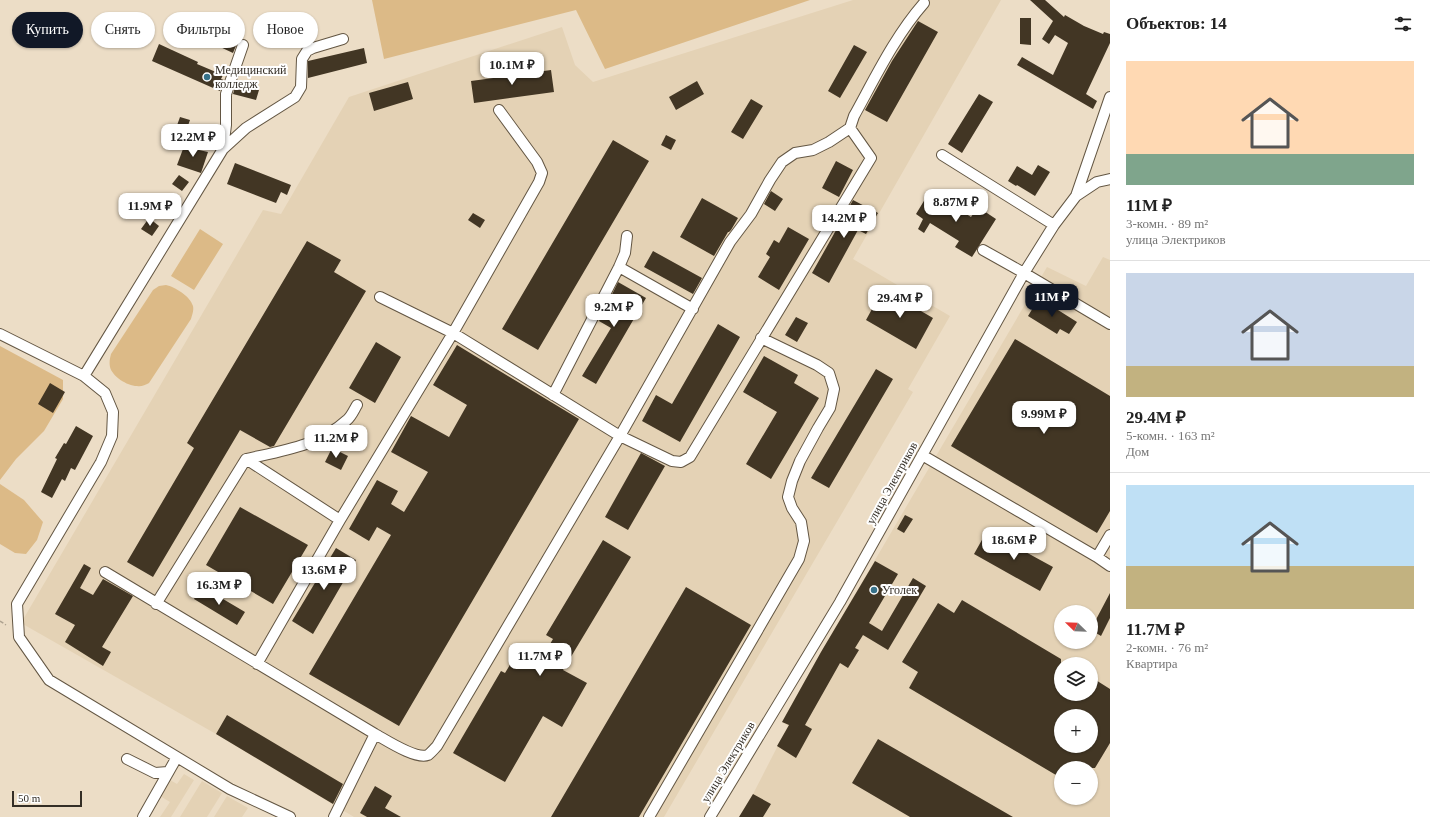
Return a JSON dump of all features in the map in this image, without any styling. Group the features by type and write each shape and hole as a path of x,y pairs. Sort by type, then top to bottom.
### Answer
{"street":[{"path":"105,572 156,604 375,734 418,756 428,755 437,746 620,436 730,242 751,214 770,180 782,162 795,153 813,150 830,142 850,128 854,116 899,36 913,15 924,3"},
{"path":"84,376 223,148 246,128 295,96 301,87 302,59 307,51 343,39"},
{"path":"223,148 226,125 226,94 242,48"},
{"path":"1076,196 1110,96"},
{"path":"257,664 340,520 453,333 539,182 542,172 537,162 499,110"},
{"path":"380,297 453,333 620,436 672,461 681,462 690,457 871,158 850,128"},
{"path":"942,155 1054,225"},
{"name":"улица Электриков","path":"710,817 840,602 1024,272 1054,225 1076,196 1097,182 1110,180"},
{"path":"553,395 619,267 625,253 627,236"},
{"path":"983,250 1024,272 1110,324"},
{"path":"619,267 693,309"},
{"path":"0,334 84,376 105,393 113,412 112,436 101,462 17,604 19,637 49,680 230,789 290,817"},
{"path":"649,817 799,559 804,541 801,522 792,508 788,497 792,481 800,461 830,408 834,389 829,373 817,365 761,338"},
{"path":"156,604 246,459 300,447 330,433 348,420 357,405"},
{"path":"922,456 1097,557 1110,566"},
{"path":"246,459 340,520"},
{"path":"1097,557 1110,535"},
{"path":"334,817 375,734"},
{"path":"143,817 177,757"},
{"path":"127,759 155,773 168,772"}],"path":[{"path":"0,621 6,624"}],"shaded area":[{"path":"372,0 810,0 605,69 576,10 384,59"},
{"path":"853,0 1001,0 853,259 950,316 908,389 913,392 664,817 354,817 216,734 21,623 263,210 281,214 349,97 562,27 575,65 593,82"},
{"path":"200,229 223,244 194,290 171,276"},
{"path":"1103,257 1110,260 1110,817 739,817 753,794 788,726 782,722 821,652 1047,267 1086,286"},
{"path":"166,285 186,295 193,306 193,313 191,319 149,383 140,386 133,386 117,377 111,370 111,354 153,290 159,286"},
{"path":"0,346 63,380 63,399 44,431 16,459 0,480"},
{"path":"0,484 24,500 43,522 37,540 26,554 15,553 0,544"},
{"path":"184,774 194,780 171,817 160,817 170,802 160,796 170,780 177,784"},
{"path":"202,781 222,793 207,817 180,817"},
{"path":"227,796 248,808 242,817 214,817"}],"building":[{"path":"1030,0 1045,0 1064,17 1065,15 1084,26 1103,34 1104,32 1110,34 1110,43 1086,94 1097,101 1093,109 1017,65 1022,57 1053,75 1068,43 1055,35 1049,44 1042,39 1053,21"},
{"path":"1020,18 1031,18 1031,45 1020,44"},
{"path":"918,21 938,32 887,122 865,110 892,61"},
{"path":"159,44 163,46 163,48 168,48 198,62 197,64 223,75 221,79 224,80 220,91 152,61"},
{"path":"854,45 867,52 840,98 828,91"},
{"path":"222,48 235,48 233,53"},
{"path":"364,48 367,63 308,78 308,61"},
{"path":"551,70 554,92 474,103 471,81"},
{"path":"697,81 704,94 676,110 669,97"},
{"path":"408,82 413,99 374,111 369,93"},
{"path":"236,84 259,90 256,100 233,94"},
{"path":"979,94 993,102 962,153 948,144"},
{"path":"751,99 763,106 743,139 731,132"},
{"path":"180,117 190,120 185,134 175,131"},
{"path":"666,135 676,140 671,150 661,145"},
{"path":"613,140 649,161 538,350 502,329"},
{"path":"186,141 200,147 199,150 208,152 201,173 177,165"},
{"path":"836,161 853,170 839,197 822,188"},
{"path":"235,163 291,185 287,195 281,192 276,203 227,184"},
{"path":"1038,165 1050,172 1035,196 1008,181 1017,166 1032,175"},
{"path":"179,175 189,182 182,191 172,184"},
{"path":"771,191 783,199 775,211 764,204"},
{"path":"930,191 971,217 978,207 996,219 972,257 955,247 959,241 930,223 924,233 918,229 923,219 916,214"},
{"path":"164,196 175,204 169,213 158,206"},
{"path":"702,198 738,218 714,256 680,237"},
{"path":"853,200 878,213 866,234 858,230 829,283 812,273"},
{"path":"473,213 485,220 480,228 468,220"},
{"path":"149,218 159,226 152,236 141,229"},
{"path":"788,227 809,239 779,290 758,277 770,257 766,254 774,240 779,243"},
{"path":"307,241 341,260 334,272 366,291 274,446 270,447 240,430 153,577 127,562 194,448 187,443"},
{"path":"653,251 702,278 693,294 644,267"},
{"path":"618,282 646,298 596,384 582,376 611,328 599,321"},
{"path":"883,289 933,318 916,349 866,320"},
{"path":"1039,298 1077,322 1069,334 1060,329 1057,334 1028,316"},
{"path":"796,317 808,323 797,342 785,335"},
{"path":"718,324 740,337 680,442 642,421 656,395 672,404"},
{"path":"1015,339 1110,396 1110,511 1097,533 951,446"},
{"path":"376,342 401,357 375,403 349,388"},
{"path":"457,345 579,419 399,726 309,674 391,535 377,527 369,541 349,529 377,480 398,491 391,504 404,512 428,472 391,452 411,416 449,437 467,405 433,385"},
{"path":"764,356 798,375 794,383 819,398 771,479 746,464 777,412 743,392"},
{"path":"876,369 893,379 829,488 811,478"},
{"path":"50,383 65,392 53,413 38,404"},
{"path":"76,426 93,436 75,470 71,468 65,481 62,479 52,498 41,492 57,459 55,458 64,443 66,444"},
{"path":"332,448 348,456 341,470 325,462"},
{"path":"641,453 665,466 628,530 605,517"},
{"path":"240,507 308,545 273,604 206,565"},
{"path":"905,515 913,519 904,533 897,529"},
{"path":"987,531 1053,567 1040,591 974,554"},
{"path":"603,540 631,557 563,670 587,683 562,727 543,716 505,782 453,753 501,671 505,673 514,658 535,669 553,639 546,635"},
{"path":"336,548 356,560 313,634 292,621"},
{"path":"875,561 898,574 869,623 882,631 913,578 926,586 888,650 863,635 855,648 859,650 848,668 840,663 805,725 812,729 796,758 777,746 789,725 782,722 821,652"},
{"path":"84,564 91,568 80,588 93,595 103,579 133,596 102,647 111,652 103,666 65,642 75,625 55,614"},
{"path":"201,586 245,612 237,625 194,599"},
{"path":"686,587 751,625 639,817 551,817"},
{"path":"1110,593 1110,618 1101,636 1098,634 1098,616"},
{"path":"962,600 1058,657 1054,657 1054,701 1098,701 1098,681 1110,689 1110,743 1098,763 1098,761 1054,761 1054,774 909,688 918,672 902,662 938,603 954,613"},
{"path":"227,715 343,784 333,804 216,734"},
{"path":"878,739 1013,817 910,817 852,783"},
{"path":"375,786 392,796 385,808 401,817 367,817 360,813"},
{"path":"753,794 771,804 763,817 739,817"}],"place":[{"name":"Медицинский колледж","path":"207,77"},
{"name":"Уголек","path":"874,590"}]}
